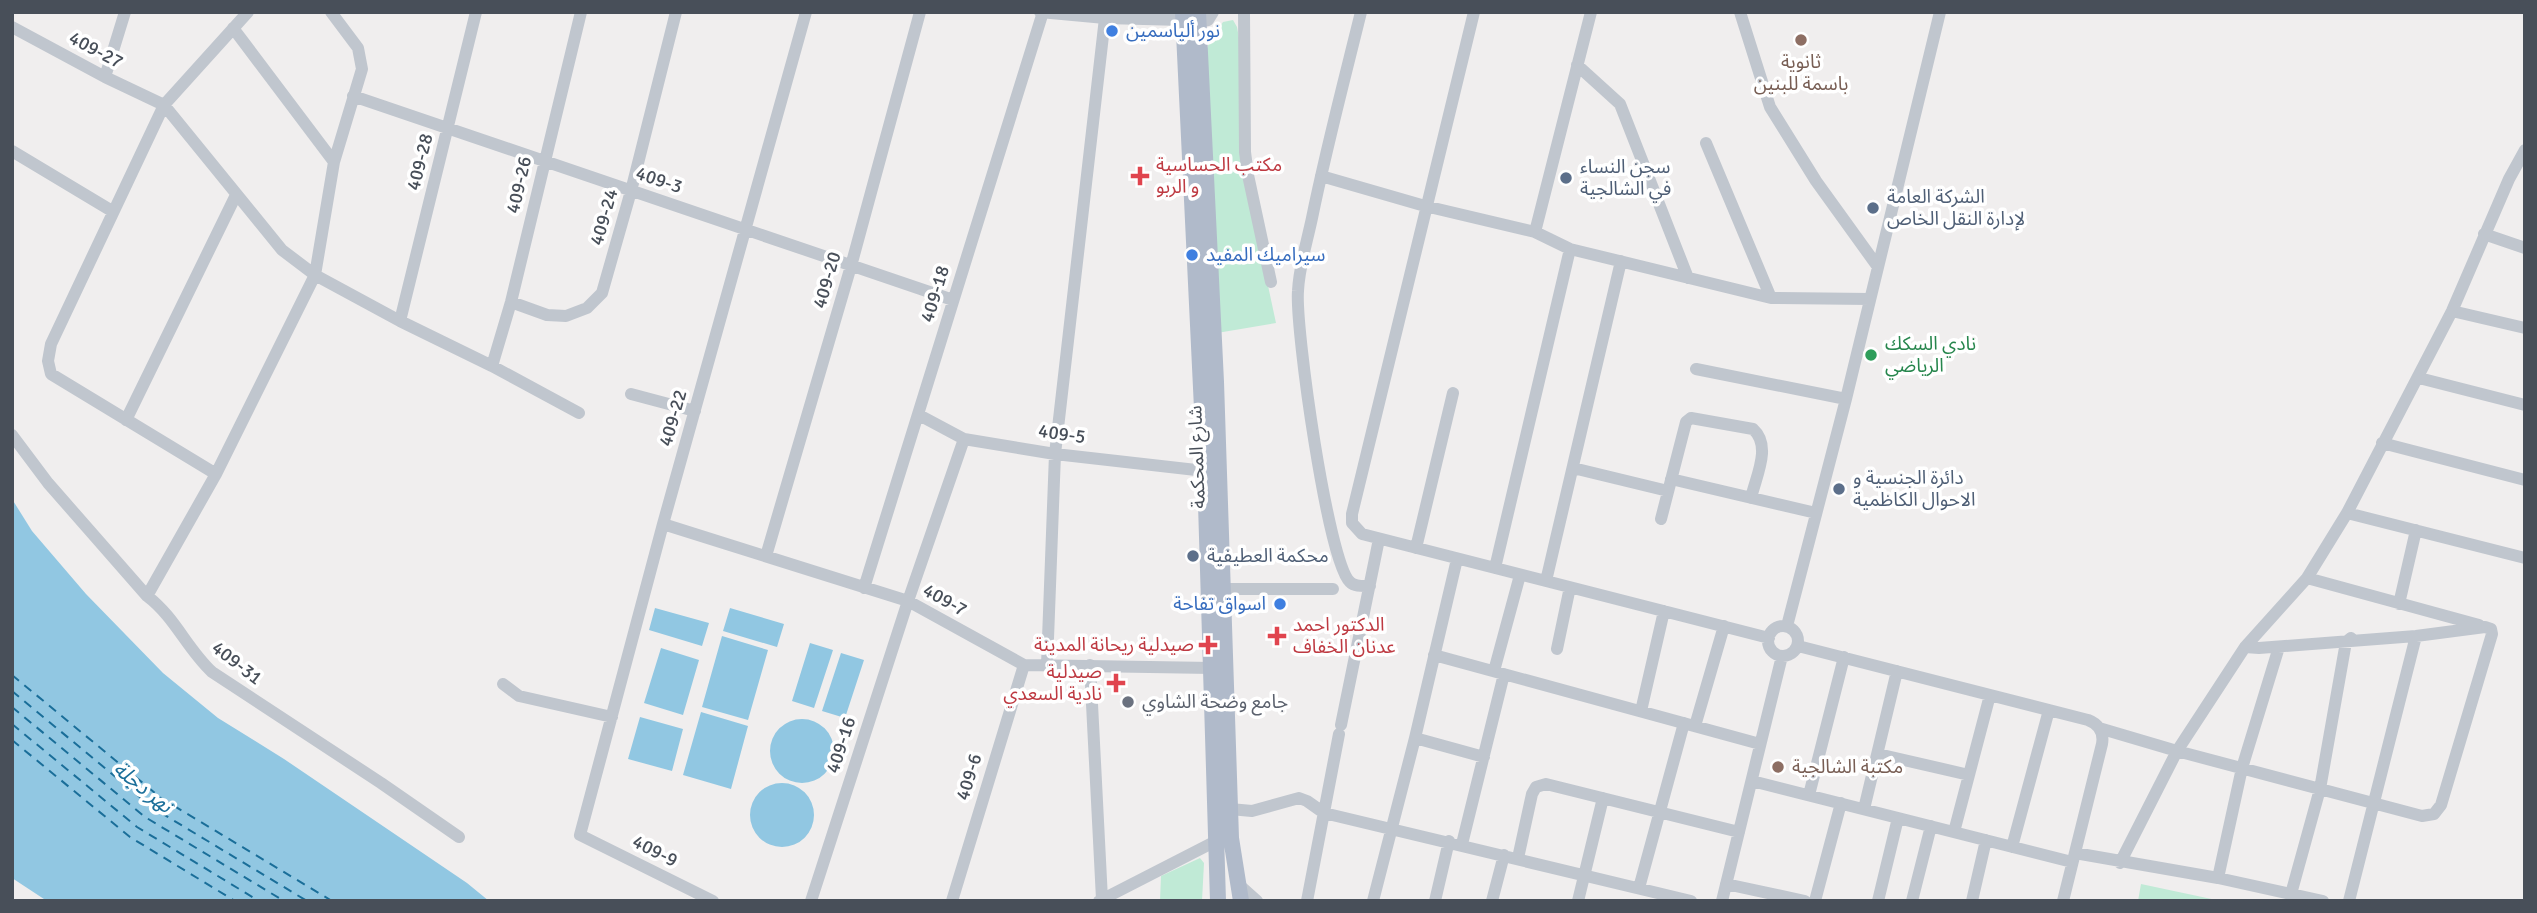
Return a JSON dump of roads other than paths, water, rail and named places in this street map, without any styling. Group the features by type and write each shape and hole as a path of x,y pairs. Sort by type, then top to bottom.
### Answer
{"main road":[{"name":"شارع المحكمة","path":"1201,15 1205,471 1218,901"},
{"name":"شارع المحكمة","path":"1201,15 1231,838 1241,901"}],"street":[{"path":"105,77 125,12"},
{"path":"216,474 51,374 48,361 51,344 164,105 248,12"},
{"path":"147,596 216,474 315,275 334,162 362,69 358,48 331,12"},
{"name":"409-28","path":"400,321 476,12"},
{"name":"409-26","path":"492,366 511,302 581,12"},
{"name":"409-24","path":"511,302 547,315 566,316 587,308 602,293 676,12"},
{"name":"409-22","path":"580,835 663,524 806,12"},
{"name":"409-20","path":"766,556 852,266 919,12"},
{"path":"1042,12 1105,18 1201,15"},
{"name":"409-18","path":"864,588 1042,12"},
{"path":"1244,12 1245,152 1271,282"},
{"path":"1361,12 1321,176 1298,290 1300,348 1331,526 1343,570 1349,581 1357,586 1370,586"},
{"path":"1474,12 1425,206 1352,523 1362,534 1380,539 1769,638"},
{"path":"1535,232 1591,12"},
{"path":"1740,12 1770,107 1816,181 1878,267"},
{"path":"1787,626 1846,399 1940,12"},
{"path":"1047,665 1055,454 1105,18"},
{"name":"409-27","path":"12,27 164,105"},
{"path":"233,28 334,162"},
{"path":"1577,65 1620,104 1688,278"},
{"name":"409-3","path":"353,96 953,300"},
{"path":"164,105 282,250 315,275 579,413"},
{"path":"1706,143 1771,298"},
{"path":"2120,863 2177,751 2245,647 2307,578 2347,513 2452,312 2509,179 2521,166 2525,150"},
{"path":"12,151 112,211"},
{"path":"1321,176 1425,206 1535,232 1570,249 1771,298 1870,299"},
{"path":"126,420 236,195"},
{"path":"2484,234 2525,248"},
{"path":"1495,568 1570,249"},
{"path":"1546,581 1621,261"},
{"path":"2452,312 2525,328"},
{"path":"1696,369 1846,399"},
{"path":"2419,378 2525,405"},
{"path":"1416,548 1453,393"},
{"path":"631,394 695,411"},
{"name":"409-5","path":"919,415 964,439 1055,454 1205,471"},
{"path":"1661,519 1686,422 1691,418 1753,429 1761,436 1764,447 1751,498"},
{"name":"409-31","path":"12,435 48,483 147,596 172,620 198,659 212,672 381,783 459,838"},
{"name":"409-16","path":"811,901 908,601 964,439"},
{"path":"2382,443 2525,480"},
{"path":"1573,468 1751,498 1816,513"},
{"path":"2347,513 2525,558"},
{"path":"1331,526 1352,523"},
{"name":"409-7","path":"663,524 908,601 1024,665 1212,668"},
{"path":"2399,604 2416,530"},
{"path":"1307,901 1380,539"},
{"path":"1374,901 1457,558"},
{"path":"1434,901 1484,757 1520,575"},
{"path":"1798,646 2088,720 2099,728 2177,751 2375,804 2422,816 2434,814 2441,805 2492,634 2491,629 2307,578"},
{"path":"1557,649 1570,587"},
{"path":"1223,589 1333,589"},
{"path":"1641,712 1664,611"},
{"path":"1639,888 1689,725 1724,626"},
{"path":"1787,626 1797,635 1798,646 1791,654 1782,656 1771,650 1769,638 1775,628 1787,626"},
{"path":"2245,647 2279,648 2484,627"},
{"path":"2349,901 2416,636"},
{"path":"2291,894 2320,789 2348,640"},
{"path":"2218,878 2242,768 2279,648"},
{"path":"1434,655 1760,744"},
{"path":"1722,901 1782,656"},
{"path":"1809,795 1844,657"},
{"name":"409-6","path":"952,901 1024,665"},
{"path":"1090,665 1101,900 1218,840"},
{"path":"1864,809 1897,671"},
{"path":"503,684 519,696 612,717"},
{"path":"1954,832 1990,695"},
{"path":"2012,847 2049,710"},
{"path":"2063,901 2102,744 2103,735 2099,728"},
{"path":"1415,738 1484,757"},
{"path":"1878,754 1969,775"},
{"path":"1752,781 2012,847 2218,878 2323,901"},
{"path":"1518,858 1532,794 1536,787 1546,784 1739,832"},
{"path":"1230,809 1252,811 1299,798 1307,800 1324,813 1585,874 1639,888 1654,896 1691,901"},
{"path":"1578,901 1603,798"},
{"path":"1815,901 1841,803"},
{"path":"1878,901 1898,818"},
{"path":"1912,901 1931,826"},
{"name":"409-9","path":"580,835 708,900"},
{"path":"1972,901 1986,840"},
{"path":"1492,901 1504,855"},
{"path":"1238,884 1257,901"},
{"path":"1726,884 1783,899 1805,901"}],"water":[{"name":"نهر دجلة","path":"12,499 32,531 86,594 163,673 218,718 284,759 467,883 489,901 47,901 12,878"},
{"path":"655,608 709,623 702,646 649,630"},
{"path":"730,608 784,624 777,647 723,631"},
{"path":"722,636 768,650 748,720 702,707"},
{"path":"810,643 833,650 814,708 792,701"},
{"path":"661,648 699,660 683,715 644,703"},
{"path":"841,653 864,660 845,718 822,711"},
{"path":"701,712 748,726 731,789 683,775"},
{"path":"640,717 683,729 672,771 628,759"},
{"path":"802,719 814,721 825,728 832,739 832,763 825,774 814,781 802,783 790,781 779,774 772,763 770,751 772,739 779,728 790,721"},
{"path":"782,783 794,785 805,792 812,803 812,827 805,838 794,845 782,847 770,845 759,838 752,827 750,815 752,803 759,792 770,785"}],"place":[{"name":"نور ألياسمين","path":"1112,31"},
{"name":"ثانوية باسمة للبنين","path":"1801,40"},
{"name":"مكتب الحساسية و الربو","path":"1140,176"},
{"name":"سجن النساء في الشالجية","path":"1566,178"},
{"name":"الشركة العامة لإدارة النقل الخاص","path":"1873,208"},
{"name":"سيراميك المفيد","path":"1192,255"},
{"name":"نادي السكك الرياضي","path":"1871,355"},
{"name":"دائرة الجنسية و الاحوال الكاظمية","path":"1839,489"},
{"name":"محكمة العطيفية","path":"1193,556"},
{"name":"اسواق تفاحة","path":"1280,604"},
{"name":"الدكتور احمد عدنان الخفاف","path":"1277,636"},
{"name":"صيدلية ريحانة المدينة","path":"1208,645"},
{"name":"صيدلية نادية السعدي","path":"1116,683"},
{"name":"جامع وضحة الشاوي","path":"1128,702"},
{"name":"مكتبة الشالجية","path":"1778,767"}]}
